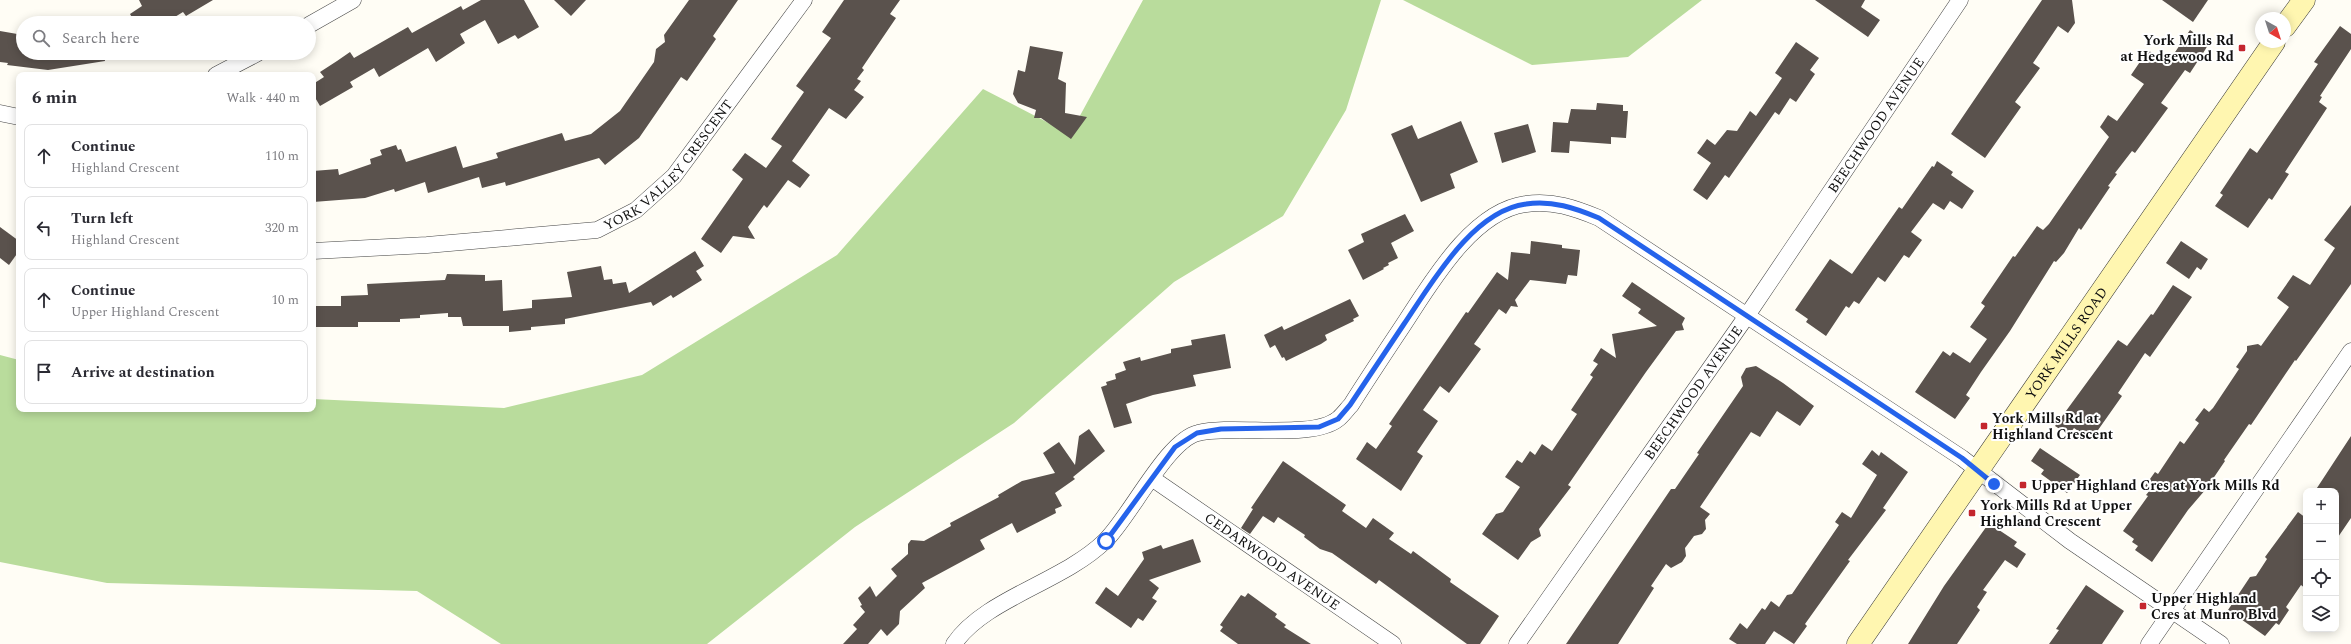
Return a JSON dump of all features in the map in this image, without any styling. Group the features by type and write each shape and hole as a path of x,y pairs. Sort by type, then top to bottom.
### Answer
{"main road":[{"path":"2291,13 2296,3"},
{"name":"YORK MILLS ROAD","path":"1858,644 2270,48"}],"street":[{"path":"316,21 353,0"},
{"name":"YORK VALLEY CRESCENT","path":"316,251 427,245 597,230 636,210 674,176 804,0"},
{"name":"BEECHWOOD AVENUE","path":"1517,644 1746,318 1960,0"},
{"path":"222,72 245,60"},
{"path":"0,113 16,116"},
{"path":"954,644 964,630 986,614 1078,564 1106,541 1175,447 1197,433 1221,429 1319,427 1338,419 1350,405 1448,259 1483,224 1502,212 1525,204 1556,203 1599,218 1746,318 1962,458 2070,542 2221,644"},
{"path":"2149,644 2351,351"},
{"name":"CEDARWOOD AVENUE","path":"1153,478 1393,644"}],"green space":[{"path":"1143,0 1381,0 1346,110 1283,216 1174,282 1014,423 855,527 707,644 501,644 417,591 107,583 0,562 0,355 16,359 16,412 316,412 316,399 504,408 642,375 837,255 983,89 1070,134"},
{"path":"1403,0 1702,0 1628,57 1532,65"}],"building":[{"path":"139,0 213,0 186,16 183,12 176,16 131,16 130,14 142,6"},
{"path":"481,0 524,0 539,27 518,39 515,35 498,44 485,20 460,34 465,43 436,62 428,48 379,77 374,68 350,82 353,87 320,106 316,99 316,82 324,77 320,72 350,52 354,58 408,27 412,33 461,6 463,10"},
{"path":"554,0 586,0 571,16"},
{"path":"689,0 738,0 713,36 716,39 687,81 681,77 639,138 605,165 599,158 506,186 505,182 482,188 479,177 428,193 425,182 395,192 394,189 365,198 316,202 316,171 338,169 339,175 371,164 370,159 382,155 380,150 396,145 398,150 401,149 406,162 456,146 463,168 498,158 496,153 562,133 565,141 591,134 620,111 654,62 656,49 665,42 664,35"},
{"path":"844,0 900,0 890,14 896,18 862,68 864,70 857,79 861,81 854,90 864,97 846,119 829,108 792,161 810,175 800,188 788,180 767,208 764,205 748,227 755,239 733,236 721,253 701,239 743,179 732,170 745,153 766,168 782,146 771,139 804,92 796,86 831,38 822,32"},
{"path":"1815,0 1865,0 1861,7 1880,20 1868,37"},
{"path":"2042,0 2072,0 2075,23 2068,33 2058,26 2033,63 2040,68 2015,102 2021,107 1985,158 1951,134"},
{"path":"2162,0 2208,0 2193,22"},
{"path":"2340,26 2351,34 2351,49 2320,96 2322,97 2319,102 2327,108 2285,172 2289,174 2272,200 2269,198 2248,228 2215,206 2223,195 2220,193 2250,148 2257,153 2318,64 2314,62"},
{"path":"2190,30 2209,43 2205,50 2190,73 2185,70 2161,103 2168,108 2135,153 2132,151 2115,173 2117,174 2108,186 2110,187 2081,230 2079,228 2064,253 2056,262 2054,261 2010,331 1966,395 1970,398 1955,419 1915,392 1943,351 1950,356 1953,352 1970,363 1987,339 1970,327 1985,306 1981,303 2013,256 2015,257 2037,226 2043,230 2049,224 2109,137 2100,127 2108,115 2117,121 2144,84 2131,75 2148,50 2167,64"},
{"path":"0,31 16,34 16,60 105,61 48,70 7,65 8,63 0,62"},
{"path":"1796,42 1819,58 1810,70 1815,74 1796,102 1790,98 1779,115 1775,112 1729,178 1725,175 1707,200 1693,190 1711,163 1697,153 1707,139 1715,145 1727,130 1737,131 1750,111 1756,116 1782,78 1775,73"},
{"path":"1030,46 1063,52 1058,79 1066,83 1065,113 1087,117 1071,139 1041,118 1034,118 1036,110 1018,103 1013,94 1018,70 1025,72"},
{"path":"1597,103 1623,105 1623,111 1628,111 1626,138 1611,137 1611,144 1570,141 1569,153 1551,152 1553,122 1568,123 1571,109 1596,110"},
{"path":"1461,121 1478,162 1450,174 1455,188 1421,202 1391,134 1412,125 1418,139"},
{"path":"1528,124 1536,152 1502,163 1494,133"},
{"path":"1937,161 1953,172 1951,175 1974,191 1962,209 1950,201 1944,210 1933,203 1911,232 1922,240 1909,258 1904,255 1885,282 1878,277 1859,304 1854,301 1849,308 1846,306 1826,336 1806,322 1808,319 1795,310 1830,259 1852,274 1899,207 1902,209"},
{"path":"2351,205 2351,284 2296,361 2295,360 2251,425 2249,424 2206,489 2188,510 2152,562 2135,550 2138,546 2132,542 2134,539 2123,531 2148,496 2146,495 2150,490 2145,486 2155,472 2158,474 2180,441 2184,444 2199,423 2195,420 2204,408 2209,412 2213,408 2239,369 2236,367 2247,351 2247,346 2258,344 2261,346 2289,307 2277,298 2293,275 2310,285 2335,248 2324,240"},
{"path":"1405,214 1414,231 1391,243 1398,258 1388,263 1389,265 1383,268 1384,269 1363,280 1348,250 1364,242 1361,234"},
{"path":"0,227 16,239 16,255 9,265 0,258"},
{"path":"1531,241 1562,245 1562,248 1580,250 1577,276 1568,275 1566,284 1530,280 1515,300 1518,307 1511,306 1506,314 1499,309 1474,344 1481,349 1449,393 1440,386 1423,410 1438,421 1417,452 1423,456 1401,491 1356,459 1367,442 1376,449 1392,426 1389,424 1466,312 1468,313 1497,272 1508,280 1511,252 1530,254"},
{"path":"2181,241 2208,259 2201,270 2197,267 2189,279 2166,263"},
{"path":"695,251 704,266 696,271 702,280 673,298 671,295 653,306 651,302 565,319 565,324 531,327 531,330 509,332 509,326 463,326 461,317 448,317 448,313 420,315 420,318 400,319 400,322 358,322 358,327 316,327 316,306 341,306 341,296 368,295 367,284 445,280 447,274 485,275 485,281 502,280 503,311 532,308 532,300 572,297 567,272 601,266 604,280 612,279 613,284 626,282 629,293"},
{"path":"1632,282 1685,318 1682,324 1684,330 1676,331 1646,372 1568,485 1571,487 1539,529 1541,536 1531,542 1518,560 1482,534 1496,514 1503,512 1520,487 1505,477 1517,460 1522,463 1530,451 1535,455 1542,444 1552,451 1577,414 1571,410 1593,377 1590,375 1598,364 1593,361 1601,348 1616,358 1612,334 1657,326 1638,313 1641,309 1622,296"},
{"path":"2173,285 2192,297 2150,357 2145,353 2118,393 2122,396 2091,440 2074,428 2069,435 2055,426 2118,340 2127,346 2151,314 2153,315"},
{"path":"1350,299 1359,316 1353,319 1354,321 1325,335 1327,340 1321,344 1286,361 1284,357 1282,358 1275,345 1270,348 1264,335 1282,326 1284,330"},
{"path":"1225,334 1231,368 1193,375 1196,386 1153,395 1126,404 1132,423 1114,428 1101,387 1107,385 1106,382 1116,379 1115,374 1126,370 1123,362 1140,357 1141,361 1171,353 1171,349 1192,345 1191,340"},
{"path":"1756,366 1783,383 1814,406 1800,426 1777,411 1760,437 1751,432 1700,507 1710,514 1705,520 1706,529 1702,534 1694,536 1685,548 1686,556 1682,562 1671,568 1666,564 1651,586 1654,588 1618,644 1566,644 1671,489 1675,489 1699,454 1697,453 1743,386 1741,377 1746,368"},
{"path":"1089,429 1105,451 1073,477 1075,479 1055,493 1062,506 1055,509 1056,513 1017,533 1012,523 980,540 985,549 922,583 925,588 900,611 899,624 887,636 881,629 868,644 843,644 857,629 853,625 865,612 860,606 862,605 858,598 870,586 876,597 897,576 891,569 908,554 908,544 911,540 924,541 951,526 950,523 999,497 998,495 1022,481 1055,473 1043,453 1059,442 1075,465 1079,436"},
{"path":"2351,436 2351,518 2339,536 2339,488 2317,488"},
{"path":"2040,448 2080,475 2067,493 2041,474 2044,470 2031,461"},
{"path":"1872,450 1879,456 1881,452 1908,472 1883,508 1886,510 1848,560 1850,561 1805,624 1807,626 1794,644 1774,631 1765,644 1737,644 1729,639 1740,623 1747,629 1762,608 1765,610 1771,601 1779,607 1787,595 1792,594 1839,525 1835,522 1842,512 1851,518 1877,475 1862,464"},
{"path":"1283,461 1346,505 1342,511 1366,528 1373,518 1394,533 1389,539 1411,554 1413,551 1451,579 1450,582 1499,616 1480,644 1467,644 1379,580 1376,584 1332,553 1320,549 1304,537 1305,535 1278,517 1274,523 1263,516 1250,534 1241,528 1253,509 1251,508"},
{"path":"2298,512 2303,516 2303,587 2301,585 2286,607 2289,610 2279,625 2276,623 2265,636 2228,610 2250,577 2256,576 2267,559 2265,557"},
{"path":"1989,523 2000,529 1999,530 2017,542 2014,546 2026,554 2017,568 2005,560 1983,590 1987,592 1977,607 1980,610 1957,644 1908,644 1944,586"},
{"path":"1193,539 1201,562 1149,580 1159,588 1152,598 1157,601 1143,621 1138,618 1131,628 1095,603 1106,587 1118,596 1144,559 1142,552 1161,545 1163,549"},
{"path":"2086,585 2124,611 2102,644 2049,644 2059,630 2056,629"},
{"path":"1248,593 1277,614 1275,617 1286,625 1284,627 1311,644 1238,644 1220,631 1223,627 1220,625 1241,595 1245,597"}],"place":[{"name":"York Mills Rd at Hedgewood Rd","path":"2242,48"},
{"name":"York Mills Rd at Highland Crescent","path":"1984,426"},
{"name":"Upper Highland Cres at York Mills Rd","path":"2023,485"},
{"name":"York Mills Rd at Upper Highland Crescent","path":"1972,513"},
{"name":"Upper Highland Cres at Munro Blvd","path":"2143,606"}],"route":[{"path":"1106,541 1175,447 1197,433 1221,429 1290,429 1319,427 1338,419 1350,405 1448,259 1483,224 1502,212 1525,204 1556,203 1577,209 1599,218 1746,318 1962,458 1994,484"}]}
